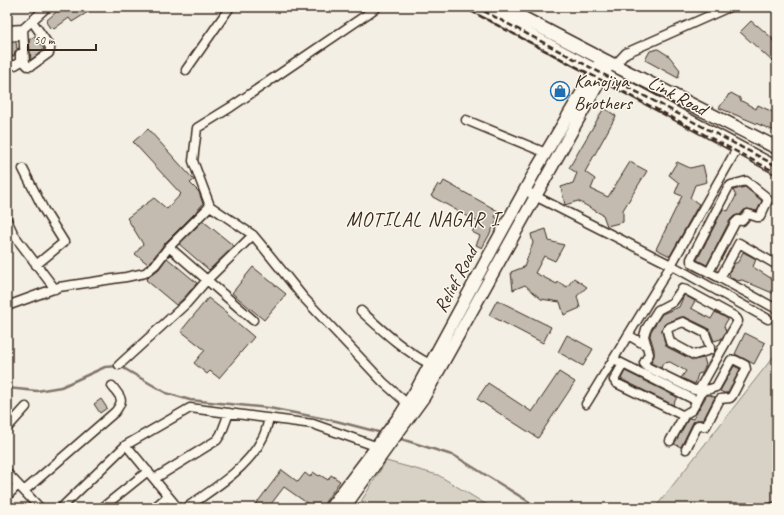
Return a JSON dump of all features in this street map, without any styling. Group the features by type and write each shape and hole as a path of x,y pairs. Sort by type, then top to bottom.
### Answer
{"main road":[{"name":"Link Road","path":"478,7 777,168"},
{"name":"Link Road","path":"502,7 777,148"}],"street":[{"path":"7,37 20,33 34,24 48,7"},
{"path":"186,70 230,7"},
{"path":"376,7 231,107 197,128 193,161 210,206 253,235 302,297 383,382 408,411"},
{"path":"609,63 626,53 729,7"},
{"path":"20,33 25,63 28,66 31,66 49,53 50,50 50,47 34,24"},
{"path":"7,30 20,33"},
{"path":"7,65 15,65 20,62 20,33"},
{"name":"Relief Road","path":"408,411 416,390 546,153 576,102 609,63"},
{"name":"Relief Road","path":"330,508 383,445 408,411 424,397 535,196 599,73"},
{"path":"466,120 546,153"},
{"path":"586,404 671,265 738,147"},
{"path":"23,169 44,210 64,242 36,265"},
{"path":"709,272 737,221 742,221 748,214 760,217 768,202 765,196 746,181 731,185 728,188 691,261 693,264 773,308 777,308"},
{"path":"525,190 671,265 768,319"},
{"path":"7,306 55,289 144,273 155,265 169,247 210,206"},
{"path":"7,220 14,235 55,289"},
{"path":"120,365 187,303 207,280 253,235"},
{"path":"728,236 777,265"},
{"path":"720,278 739,243"},
{"path":"169,247 253,320"},
{"path":"684,289 736,317 738,321 700,388 697,390 694,390 645,365 649,354 644,336 646,329 658,310 665,306 673,302 684,289"},
{"path":"651,298 665,306"},
{"path":"361,311 386,334 418,358 430,364"},
{"path":"710,350 705,333 685,322 668,328 667,330 670,342 694,355 710,350 719,355"},
{"path":"628,335 647,346"},
{"path":"614,359 697,401"},
{"path":"686,449 698,425 706,426 720,399 727,399 732,396 746,368 745,365 733,359 730,361 717,385 710,390"},
{"path":"623,364 614,380 616,383 684,416"},
{"path":"7,496 21,488 116,412 121,404 121,397 112,386"},
{"path":"670,441 685,414 690,412 704,390 710,390 727,399"},
{"path":"7,428 26,407"},
{"path":"61,508 126,445 190,408 313,424 383,445"},
{"path":"154,479 217,440 221,434 229,413"},
{"path":"186,508 241,467 256,450 263,438 269,418"},
{"path":"126,445 178,508"},
{"name":"Relief Road","path":"344,508 383,445"},
{"path":"102,508 148,471"},
{"path":"7,473 40,508"},
{"path":"154,508 168,496"},
{"path":"771,508 777,506"}],"shaded area":[{"path":"777,352 777,508 655,508"},
{"path":"386,461 438,475 492,508 357,508"}],"building":[{"path":"62,7 96,7 72,22 69,18 54,29 52,27 50,28 46,22 47,20"},
{"path":"751,21 773,39 772,40 777,45 777,56 772,61 740,32"},
{"path":"35,36 44,49 31,60 29,40"},
{"path":"7,42 16,42 17,49 19,48 15,51 14,56 7,57"},
{"path":"658,49 669,56 680,70 678,78 645,60 650,51"},
{"path":"731,93 756,109 758,105 777,114 777,132 719,108"},
{"path":"604,108 616,116 585,172 595,179 591,189 608,197 630,162 647,171 623,210 623,222 607,226 603,215 578,201 565,205 561,187 573,183 577,173 569,168"},
{"path":"148,129 194,180 190,183 199,192 203,204 165,243 148,264 135,254 143,244 127,218 154,198 167,209 181,194 133,142"},
{"path":"677,162 690,168 703,165 707,182 695,185 690,198 699,204 670,256 656,249 682,196 675,193 679,183 669,175"},
{"path":"444,181 498,211 495,217 498,219 482,248 476,245 480,236 472,232 478,222 431,196 438,184 441,186"},
{"path":"745,187 762,201 757,211 747,209 740,215 734,216 730,220 707,265 697,260 723,209 728,211 736,196 733,190"},
{"path":"203,221 234,246 209,270 179,244"},
{"path":"546,229 549,241 564,245 555,261 544,256 535,273 557,284 558,282 567,287 574,278 587,287 577,296 580,308 564,315 560,302 541,299 525,285 513,290 511,272 524,267 533,243 531,234"},
{"path":"743,252 756,259 753,267 777,282 777,295 742,280 737,281 730,277 729,273 734,264 738,262"},
{"path":"167,258 197,283 176,305 146,280 159,269"},
{"path":"253,267 286,294 264,320 232,293"},
{"path":"684,295 695,301 691,308 711,319 715,312 728,319 724,326 726,332 721,339 714,341 708,328 685,317 681,317 666,323 663,326 662,331 667,347 693,360 704,358 706,365 702,373 698,374 695,384 681,378 686,371 670,362 663,363 661,368 651,363 654,356 654,349 650,336 651,331 662,314 679,307"},
{"path":"208,298 254,337 219,378 210,371 207,374 194,363 205,350 181,331"},
{"path":"497,300 551,327 543,343 489,315"},
{"path":"745,333 765,343 754,364 735,354"},
{"path":"567,335 593,349 583,366 558,352"},
{"path":"734,366 740,369 728,393 724,393 720,391"},
{"path":"625,371 677,397 673,405 621,379"},
{"path":"559,372 575,382 538,438 477,399 488,383 532,412"},
{"path":"707,395 715,397 703,420 693,422 681,447 674,444 689,418 693,419"},
{"path":"101,399 107,408 100,413 94,404"},
{"path":"282,470 298,482 305,473 310,477 313,472 328,480 331,475 340,481 321,508 314,508 284,487 268,508 253,508"}],"waterway":[{"path":"7,388 37,391 61,387 105,367 120,366 166,393 190,400 269,408 336,421 382,433"},
{"path":"398,438 455,456 539,508"}],"railway":[{"path":"463,7 777,173"},
{"path":"476,7 777,166"}],"place":[{"name":"Kanojiya Brothers","path":"560,91"}],"district":[{"name":"MOTILAL NAGAR I","path":"423,219"}]}
